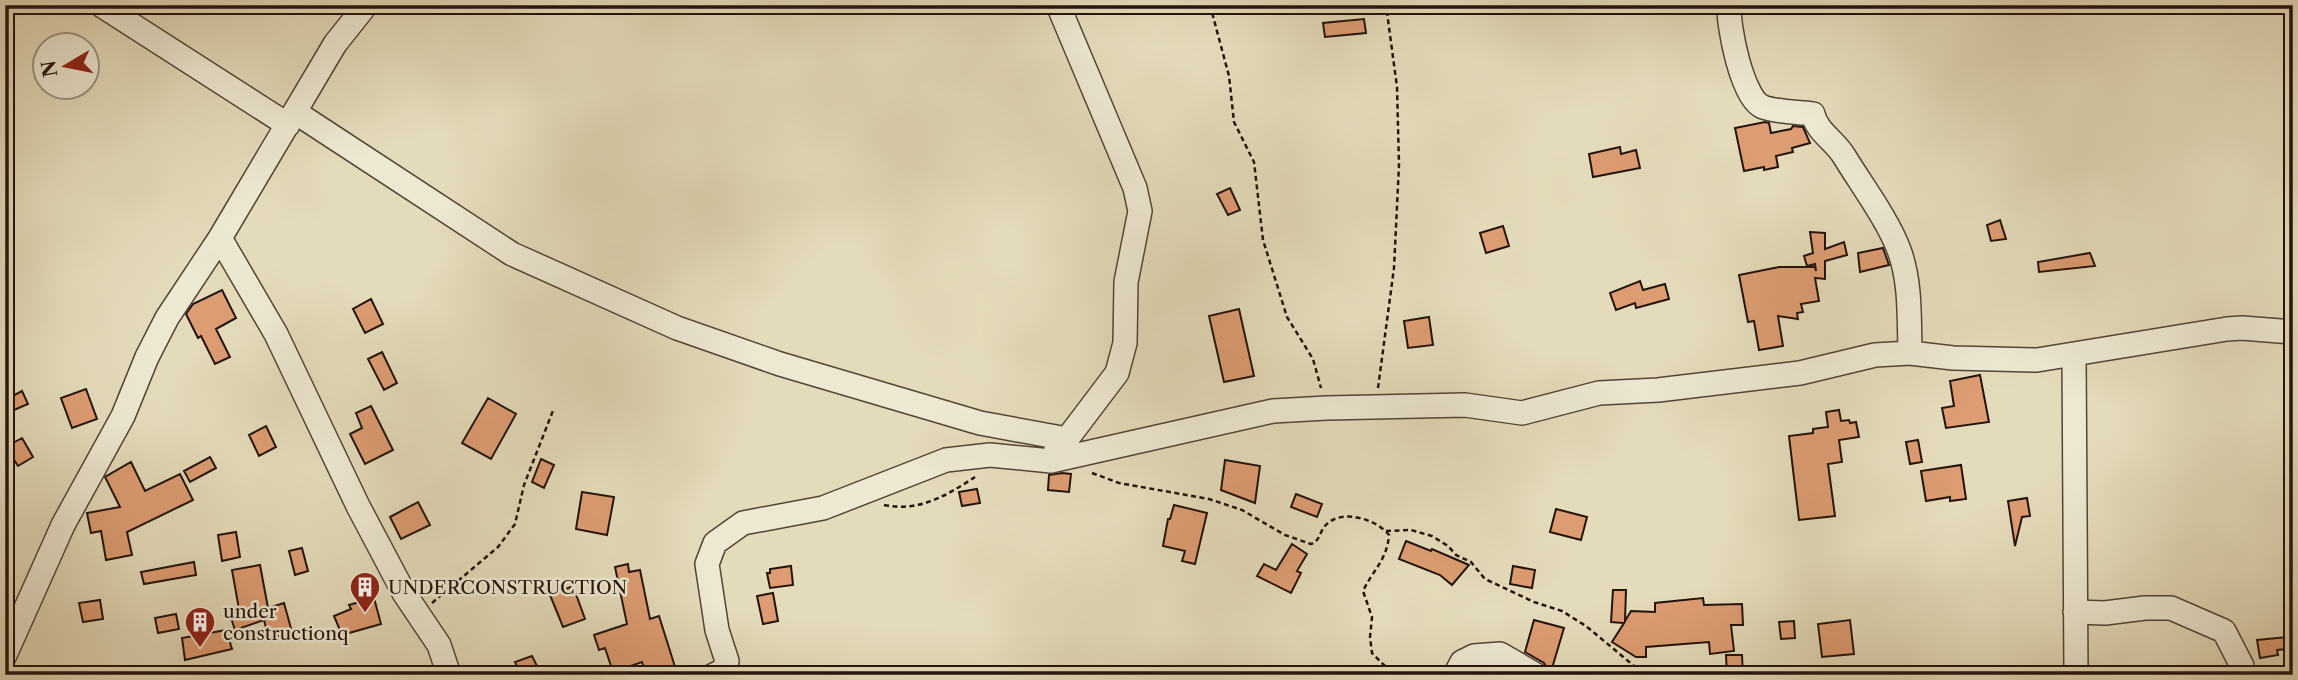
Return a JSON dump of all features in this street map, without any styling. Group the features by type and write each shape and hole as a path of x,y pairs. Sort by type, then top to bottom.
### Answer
{"street":[{"path":"101,5 512,254 677,328 780,363 980,423 1067,439"},
{"path":"5,655 63,525 123,416 147,357 185,288 220,238 335,44 366,5"},
{"path":"1040,461 1067,439 1117,373 1125,343 1126,282 1140,211 1135,188 1058,5"},
{"path":"1729,5 1730,30 1750,96 1763,108 1812,114 1816,127 1837,145 1891,234 1904,271 1910,353"},
{"path":"220,238 276,334 358,506 404,593 439,645 449,675"},
{"path":"714,675 724,670 727,661 717,629 707,564 715,543 743,523 823,508 935,463 960,457 990,455 1051,461 1273,411 1465,405 1522,413 1599,393 1658,390 1800,373 1875,355 1910,353 2037,360 2227,329 2293,332"},
{"path":"2074,354 2076,675"},
{"path":"2075,612 2105,613 2171,608 2224,631 2242,666 2242,675"},
{"path":"1455,675 1462,662 1474,656 1500,654 1536,675"}],"path":[{"path":"1210,5 1229,76 1234,122 1254,162 1263,240 1287,317 1313,359 1328,408"},
{"path":"1375,407 1394,268 1399,165 1398,87 1385,5"},
{"path":"418,614 498,547 515,524 524,485 554,408"},
{"path":"1087,471 1119,483 1209,499 1242,510 1284,535 1311,544 1319,539 1327,524 1345,518 1370,521 1386,531 1389,535 1384,558 1363,591 1372,617 1372,653 1385,666 1387,675"},
{"path":"850,499 897,508 924,505 952,493 982,472"},
{"path":"1386,531 1411,530 1432,536 1456,555 1471,562 1485,579 1534,602 1562,611 1586,626 1645,675"}],"building":[{"path":"1364,19 1366,33 1325,37 1323,23"},
{"path":"1769,123 1771,133 1791,129 1793,126 1803,127 1810,143 1792,148 1793,152 1776,156 1778,167 1744,171 1735,128"},
{"path":"1620,147 1621,154 1636,150 1640,168 1593,177 1589,154"},
{"path":"1230,188 1240,210 1228,215 1217,194"},
{"path":"2000,220 2006,239 1991,241 1987,225"},
{"path":"1503,226 1509,246 1486,253 1480,233"},
{"path":"1810,232 1825,233 1825,249 1844,242 1847,255 1825,261 1825,279 1815,278 1819,301 1801,304 1803,312 1797,313 1798,319 1778,316 1783,346 1759,350 1754,321 1748,322 1739,275 1779,267 1815,267 1816,271 1815,264 1807,266 1804,256 1813,253"},
{"path":"1883,248 1889,265 1860,272 1858,253"},
{"path":"2090,253 2095,266 2039,272 2038,262"},
{"path":"1640,281 1643,290 1665,284 1669,299 1636,308 1635,303 1616,310 1610,293"},
{"path":"222,290 236,318 216,329 230,357 215,364 186,314 193,304"},
{"path":"371,299 383,324 365,333 353,309"},
{"path":"1239,309 1254,376 1224,382 1209,316"},
{"path":"1429,317 1433,345 1408,348 1404,321"},
{"path":"382,352 397,383 384,390 368,359"},
{"path":"1980,375 1989,422 1946,428 1942,408 1954,406 1950,381"},
{"path":"86,389 97,419 72,428 61,398"},
{"path":"22,391 28,404 5,414 5,400"},
{"path":"488,398 516,414 491,459 462,443"},
{"path":"371,406 393,450 365,464 350,434 362,428 356,413"},
{"path":"1839,410 1841,421 1856,422 1859,437 1839,440 1842,462 1828,464 1835,516 1799,520 1789,436 1813,433 1813,429 1828,427 1826,412"},
{"path":"266,426 276,447 259,456 249,435"},
{"path":"22,438 33,457 18,466 6,447"},
{"path":"1918,440 1922,462 1910,464 1906,442"},
{"path":"210,457 216,468 190,482 184,471"},
{"path":"541,459 554,465 544,488 532,482"},
{"path":"1225,460 1260,466 1255,503 1221,490"},
{"path":"131,462 145,491 180,474 193,500 127,532 132,555 106,560 101,531 91,533 87,513 120,507 105,477"},
{"path":"1961,465 1966,499 1950,501 1950,497 1926,501 1921,471"},
{"path":"1071,474 1069,492 1048,490 1049,475"},
{"path":"977,489 980,503 962,506 959,492"},
{"path":"582,492 614,497 607,535 576,529"},
{"path":"1296,494 1322,504 1317,517 1291,507"},
{"path":"2027,498 2030,516 2022,517 2015,546 2008,501"},
{"path":"418,502 430,525 401,539 390,517"},
{"path":"1174,505 1207,513 1195,564 1182,561 1185,551 1163,546 1168,519"},
{"path":"1556,509 1587,517 1581,540 1550,532"},
{"path":"236,532 240,557 222,561 218,535"},
{"path":"1406,541 1469,565 1452,585 1440,575 1399,559"},
{"path":"1292,544 1307,554 1297,571 1301,573 1291,593 1257,576 1264,564 1276,570"},
{"path":"302,548 308,571 295,575 289,551"},
{"path":"194,562 196,575 144,584 141,572"},
{"path":"628,564 629,572 640,570 650,619 659,616 676,670 660,675 646,675 642,662 613,672 605,648 599,650 594,635 627,624 615,567"},
{"path":"260,565 268,608 284,603 292,632 269,639 264,620 235,630 231,618 240,615 232,570"},
{"path":"791,566 793,585 770,588 767,573 770,573 770,569"},
{"path":"1513,566 1535,570 1532,588 1510,584"},
{"path":"573,586 585,619 563,627 550,595"},
{"path":"1613,590 1626,590 1625,621 1631,611 1655,612 1655,603 1703,598 1704,605 1742,604 1743,625 1731,625 1734,651 1710,654 1709,642 1646,647 1646,657 1636,657 1612,642 1624,623 1611,622"},
{"path":"773,593 778,621 763,624 757,596"},
{"name":"UNDERCONSTRUCTION","path":"374,598 381,624 342,635 334,616 351,609 349,605"},
{"path":"100,600 103,619 83,622 79,603"},
{"path":"176,614 179,629 158,633 155,618"},
{"path":"1534,620 1564,628 1550,675 1544,663 1525,652"},
{"path":"1850,620 1854,654 1822,657 1818,624"},
{"path":"1794,621 1795,638 1781,639 1779,622"},
{"path":"226,630 232,649 185,660 182,638"},
{"path":"2288,637 2289,649 2277,650 2278,655 2260,658 2257,640"},
{"path":"1726,655 1742,655 1743,675 1727,675"},
{"path":"532,656 538,668 521,675 515,662"}],"place":[{"name":"UNDERCONSTRUCTION","path":"365,614"},
{"name":"under constructionq","path":"200,649"}]}
